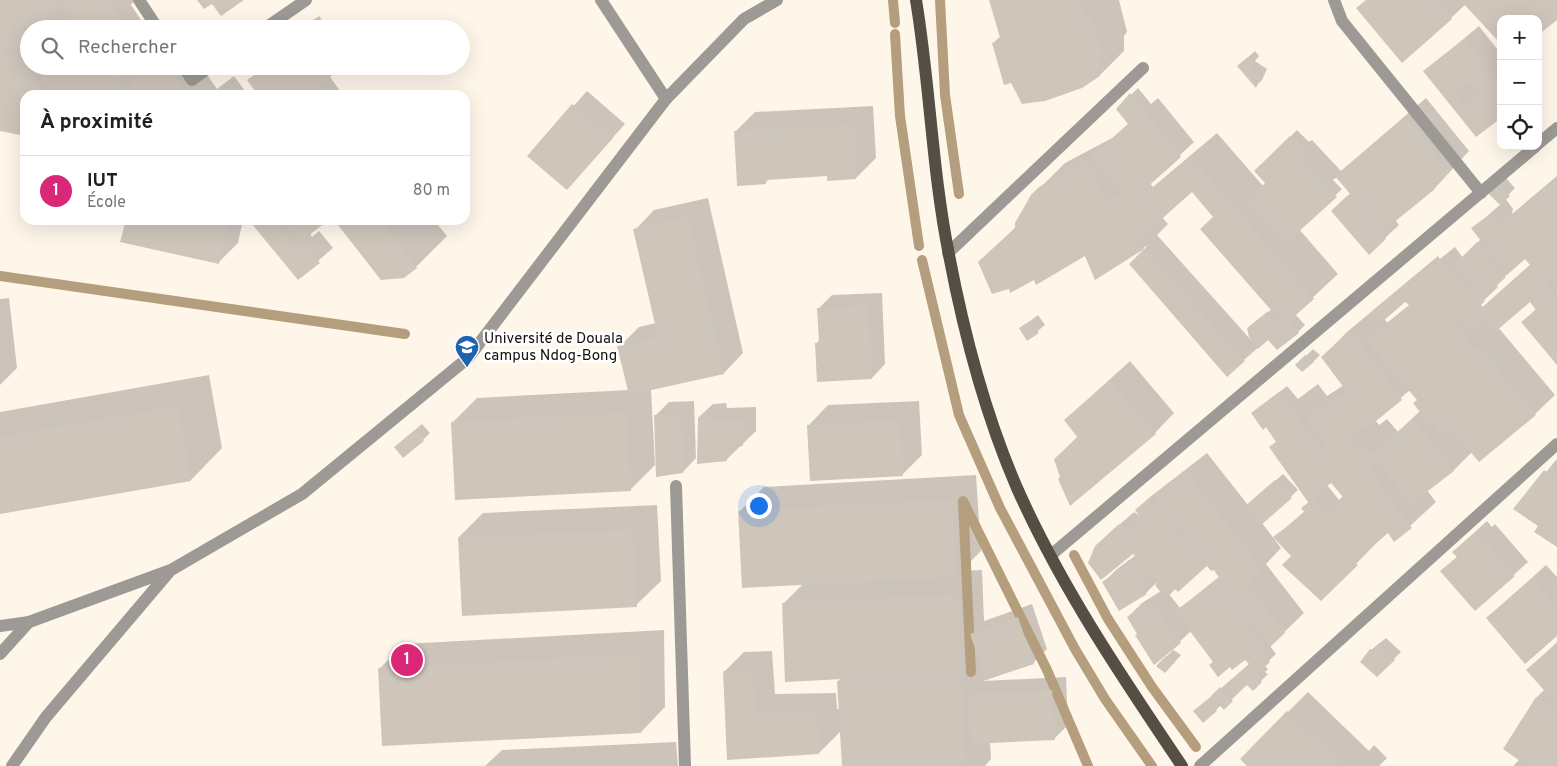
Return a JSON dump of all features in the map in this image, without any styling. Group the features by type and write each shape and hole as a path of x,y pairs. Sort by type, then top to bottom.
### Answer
{"main road":[{"path":"916,0 948,254 990,420 1018,489 1051,555 1114,666 1182,766"}],"street":[{"path":"139,0 152,20"},
{"path":"277,20 306,0"},
{"path":"600,0 666,100"},
{"path":"0,626 29,622 171,570 302,494 468,358 666,100 744,19 777,0"},
{"path":"1334,0 1342,21 1481,193"},
{"path":"948,254 1144,68"},
{"path":"189,75 192,80 199,75"},
{"path":"1542,141 1557,128"},
{"path":"1051,555 1531,150"},
{"path":"1200,766 1557,444"},
{"path":"676,486 685,766"},
{"path":"12,766 46,716 171,570"},
{"path":"0,654 29,622"}],"building":[{"path":"0,0 67,0 36,20 20,20 20,31 7,39 20,57 20,75 33,75 43,90 20,90 20,135 0,131"},
{"path":"72,0 109,0 120,17 116,20 70,20 61,7"},
{"path":"197,0 244,0 221,16 212,4 204,9"},
{"path":"989,0 1079,0 1084,18 1092,16 1103,58 1099,59 1100,76 1082,88 1045,101 1022,104 1011,83 1004,85 992,43 1001,41"},
{"path":"1366,0 1435,0 1452,19 1402,63 1356,8"},
{"path":"1440,0 1454,0 1446,7"},
{"path":"1460,0 1557,0 1557,20 1542,32 1542,15 1497,15 1497,40"},
{"path":"45,16 48,20 39,20"},
{"path":"20,33 20,55 9,40"},
{"path":"1464,39 1497,80 1497,121 1476,137 1423,71","holes":["1470,81 1479,92 1464,105 1454,93"]},
{"path":"1248,57 1253,63 1250,69 1261,76 1256,88 1237,66"},
{"path":"40,75 123,75 117,79 124,88 121,90 50,90"},
{"path":"138,75 173,75 184,90 134,90 128,82"},
{"path":"254,75 327,75 330,79 316,90 254,90 247,80"},
{"path":"1130,93 1181,157 1144,190 1147,194 1191,157 1314,299 1289,321 1299,333 1277,350 1268,340 1258,349 1249,337 1247,328 1267,312 1280,327 1284,325 1200,229 1213,217 1192,192 1137,241 1245,361 1227,377 1129,264 1144,249 1095,280 1085,256 1036,285 1034,280 1010,293 1009,289 992,294 978,262 1015,228 1015,223 1031,195 1039,187 1088,159 1099,178 1096,180 1107,201 1121,192 1091,157 1128,124 1116,109"},
{"path":"572,104 613,138 567,190 527,156"},
{"path":"1405,117 1450,172 1433,185 1435,189 1382,232 1335,176"},
{"path":"854,125 856,179 827,181 827,176 766,180 766,184 737,186 734,131"},
{"path":"1290,136 1305,151 1300,156 1337,197 1285,244 1245,202 1265,183 1254,171"},
{"path":"1557,179 1557,277 1546,284 1557,298 1557,365 1521,322 1536,310 1530,302 1495,332 1483,320 1469,331 1463,320 1456,326 1476,349 1479,347 1536,415 1479,462 1450,428 1441,435 1431,422 1429,424 1413,403 1417,400 1366,340 1409,305 1405,302 1381,323 1371,312 1423,269 1425,272 1441,260 1450,272 1453,269 1485,301 1474,311 1477,312 1530,265 1525,259 1507,275 1471,228 1492,213 1500,224"},
{"path":"1497,182 1510,196 1500,205 1487,192"},
{"path":"1348,195 1386,239 1369,255 1331,211"},
{"path":"688,217 724,374 629,395 617,346 658,337 633,229"},
{"path":"125,225 227,225 219,264 120,242"},
{"path":"253,225 279,225 298,249 304,244 320,263 298,280"},
{"path":"286,225 322,225 300,242"},
{"path":"338,225 384,225 417,268 404,278 381,280"},
{"path":"1477,242 1506,277 1484,297 1455,264"},
{"path":"868,306 872,379 817,382 815,343 819,343 817,308"},
{"path":"1030,321 1039,333 1027,341 1019,328"},
{"path":"1351,331 1402,400 1371,425 1347,438 1354,448 1362,443 1372,455 1413,418 1454,471 1411,504 1378,462 1369,470 1412,528 1394,542 1388,533 1354,562 1358,565 1321,601 1282,565 1291,556 1273,537 1305,513 1301,508 1313,499 1325,513 1343,497 1331,483 1308,502 1269,447 1276,442 1266,427 1263,430 1251,413 1279,392 1325,453 1328,449 1305,417 1347,392 1321,357"},
{"path":"1305,355 1314,362 1302,372 1295,365"},
{"path":"1110,380 1156,434 1070,506 1058,479 1060,477 1054,459 1078,438 1064,420"},
{"path":"178,406 191,481 0,514 0,437"},
{"path":"626,413 631,491 455,500 451,422"},
{"path":"681,414 683,473 656,477 654,415"},
{"path":"712,416 714,421 743,420 743,446 726,447 727,461 697,464 698,417"},
{"path":"900,420 903,476 810,481 807,425"},
{"path":"415,430 424,441 403,458 394,447"},
{"path":"1544,470 1557,479 1557,547 1534,532 1538,526 1513,509"},
{"path":"1187,472 1262,569 1248,585 1285,633 1270,647 1234,601 1214,570 1211,571 1207,566 1178,592 1175,589 1166,599 1155,585 1158,583 1152,575 1139,584 1147,594 1119,611 1102,582 1137,558 1133,554 1101,580 1088,563 1095,546 1119,524 1126,531 1140,517 1135,510 1148,499 1153,505 1159,502 1154,495","holes":["1177,525 1204,560 1175,527"]},
{"path":"1275,480 1292,498 1261,525 1244,507"},
{"path":"952,499 957,577 742,588 738,511"},
{"path":"633,530 637,607 462,616 458,537"},
{"path":"1473,534 1478,540 1481,536 1515,576 1475,611 1440,571 1457,557 1452,552"},
{"path":"1532,578 1557,607 1557,636 1525,664 1486,618"},
{"path":"1217,581 1264,645 1261,648 1270,662 1258,673 1262,677 1259,679 1262,682 1253,691 1247,685 1233,698 1224,686 1249,664 1245,660 1232,670 1230,667 1218,677 1209,665 1213,662 1175,611"},
{"path":"958,594 961,673 785,682 782,603"},
{"path":"1151,601 1181,643 1154,665 1135,635 1137,634 1127,617"},
{"path":"1018,617 1034,664 986,680 970,634"},
{"path":"1557,643 1557,697 1553,700 1526,670"},
{"path":"1378,644 1395,660 1377,677 1360,662 1370,649 1373,650"},
{"path":"640,654 641,733 382,746 378,668"},
{"path":"1166,656 1175,662 1165,673 1156,666"},
{"path":"753,670 755,713 817,712 819,754 727,760 723,671"},
{"path":"961,674 966,766 842,766 837,681"},
{"path":"1220,687 1233,701 1224,710 1211,696"},
{"path":"1052,690 1055,740 971,744 968,694"},
{"path":"1536,697 1557,711 1557,763 1555,766 1527,766 1503,749"},
{"path":"1207,700 1217,711 1203,723 1193,711"},
{"path":"1287,711 1345,766 1247,766 1240,759"}],"waterway":[{"path":"893,0 895,23"},
{"path":"940,0 945,95 959,194"},
{"path":"895,34 900,116 919,246"},
{"path":"922,260 959,415 1000,508 1075,649 1105,699 1152,766"},
{"path":"0,276 405,334"},
{"path":"971,672 963,501 1047,670 1088,766"},
{"path":"1074,555 1108,619 1152,687 1196,747"}],"place":[{"name":"Université de Douala campus Ndog-Bong","path":"467,368"},
{"name":"IUT","path":"407,660"}]}
